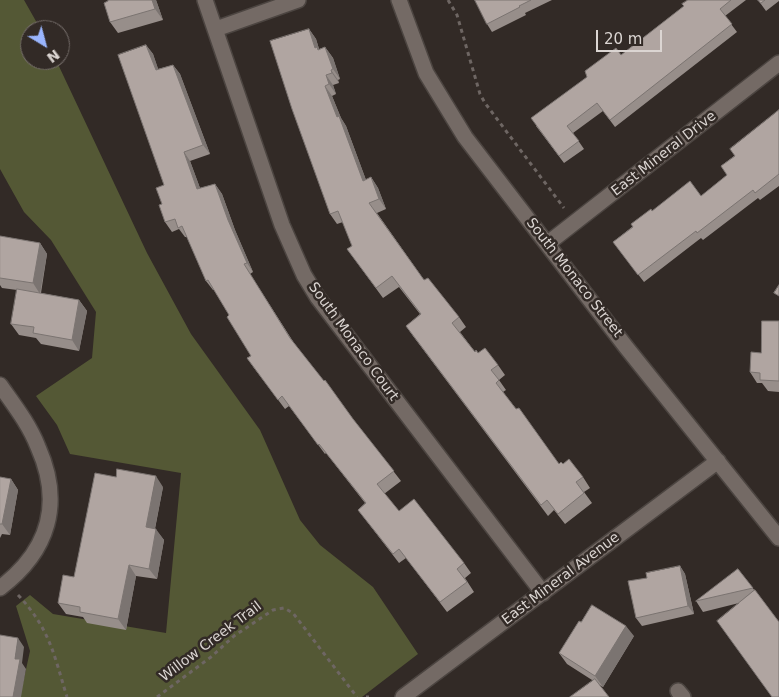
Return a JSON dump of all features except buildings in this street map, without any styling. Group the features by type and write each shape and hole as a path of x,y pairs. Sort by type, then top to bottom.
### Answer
{"street":[{"name":"South Monaco Court","path":"205,0 282,225 318,298 543,593"},
{"path":"216,29 298,0"},
{"name":"South Monaco Street","path":"399,0 426,73 465,137 626,347 779,538"},
{"name":"East Mineral Drive","path":"547,244 779,62"},
{"path":"0,385 23,419 38,446 46,467 51,489 47,525 41,542 20,570 3,586"},
{"name":"East Mineral Avenue","path":"403,697 718,461"}],"path":[{"path":"448,0 457,15 477,85 485,103 560,203"},
{"path":"3,586 39,620 53,651 66,697"},
{"name":"Willow Creek Trail","path":"157,697 248,626 273,610 284,608 293,613 357,697"}],"green space":[{"path":"0,0 24,0 35,20 20,20 20,70 61,70 147,253 191,334 260,430 300,520 320,545 373,587 418,654 362,697 20,697 30,651 16,606 30,595 53,614 166,633 181,473 70,454 57,425 36,396 92,358 96,312 51,240 24,212 0,169"}]}
